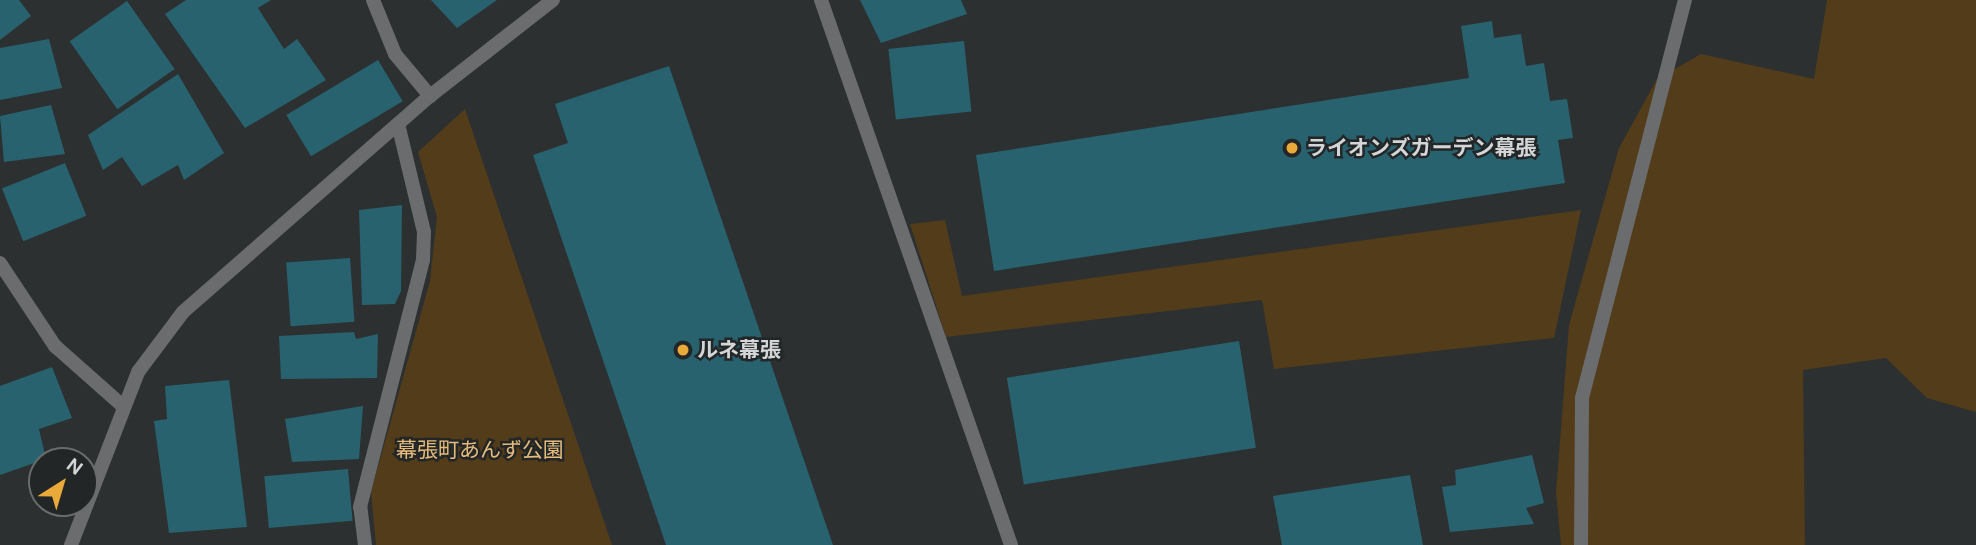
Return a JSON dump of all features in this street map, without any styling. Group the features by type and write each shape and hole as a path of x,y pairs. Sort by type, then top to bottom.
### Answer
{"street":[{"path":"373,0 395,54 430,96"},
{"path":"71,545 138,372 183,312 430,96 553,0"},
{"path":"821,0 1011,545"},
{"path":"1581,545 1582,398 1685,0"},
{"path":"365,545 360,507 423,260 424,232 398,124"},
{"path":"0,263 55,346 124,407"}],"green space":[{"path":"1827,0 1976,0 1976,412 1927,398 1886,358 1803,370 1805,545 1561,545 1556,492 1569,325 1619,148 1657,79 1701,54 1814,79"},
{"name":"幕張町あんず公園","path":"465,109 612,545 376,545 371,492 430,281 437,217 418,152"},
{"path":"1581,210 1554,338 1274,369 1262,300 946,337 910,224 945,220 962,296"}],"building":[{"path":"0,0 19,0 31,16 0,40"},
{"path":"186,0 271,0 258,8 284,49 297,39 326,80 245,128 165,14"},
{"path":"431,0 497,0 457,28"},
{"path":"860,0 961,0 967,14 881,43"},
{"path":"127,1 175,69 117,109 70,41"},
{"name":"ライオンズガーデン幕張","path":"1492,21 1494,38 1521,34 1526,66 1544,63 1550,101 1567,99 1573,138 1558,140 1565,183 994,271 976,155 1469,78 1461,26"},
{"path":"49,39 62,88 0,100 0,48"},
{"path":"964,41 971,112 896,120 888,49"},
{"path":"378,60 403,101 311,156 286,115"},
{"name":"ルネ幕張","path":"669,66 833,545 666,545 533,155 568,143 555,104"},
{"path":"178,74 224,153 184,180 178,165 142,186 122,157 103,170 88,135"},
{"path":"51,105 65,154 4,162 0,116"},
{"path":"65,163 86,216 23,241 2,188"},
{"path":"402,205 401,291 395,304 362,305 359,210"},
{"path":"350,258 354,322 291,326 286,262"},
{"path":"354,332 356,339 378,334 377,378 281,379 279,336"},
{"path":"1239,341 1256,448 1024,484 1007,378"},
{"path":"52,367 72,418 39,429 43,447 28,447 28,465 0,475 0,386"},
{"path":"229,380 247,527 169,533 154,421 167,419 165,386"},
{"path":"363,406 359,459 292,462 285,419"},
{"path":"1532,455 1544,503 1526,508 1534,524 1450,532 1442,487 1456,485 1455,470"},
{"path":"348,469 353,521 269,528 264,476"},
{"path":"1410,475 1423,545 1282,545 1273,496"}],"place":[{"name":"ライオンズガーデン幕張","path":"1292,148"},
{"name":"ルネ幕張","path":"683,350"}]}
